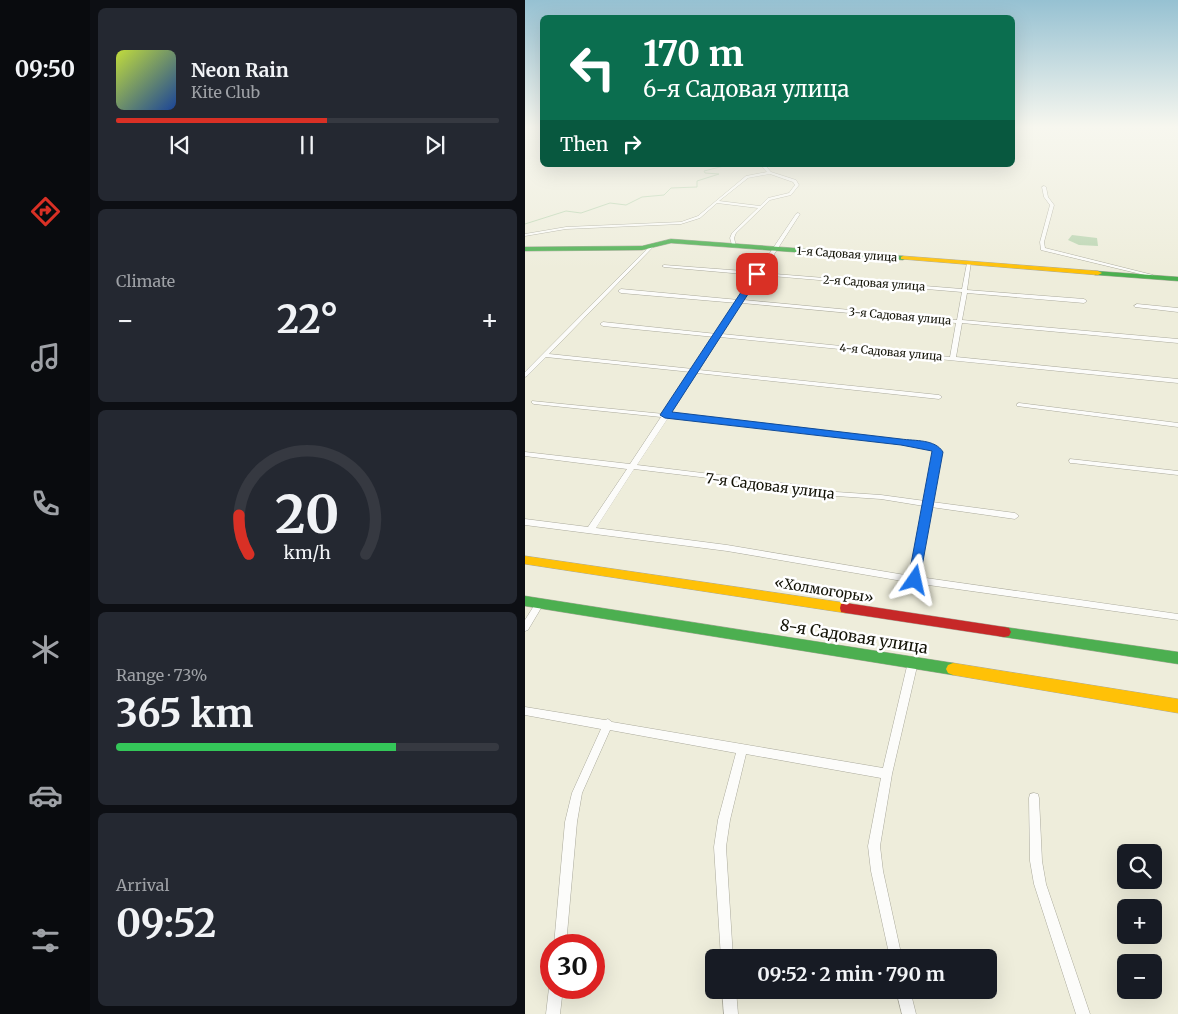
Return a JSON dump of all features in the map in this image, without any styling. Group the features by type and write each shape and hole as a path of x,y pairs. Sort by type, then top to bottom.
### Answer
{"main road":[{"name":"1-я Садовая улица","path":"525,249 564,247 630,248 651,246 659,242 671,241 1178,278"},
{"name":"«Холмогоры»","path":"525,560 1178,658"},
{"name":"8-я Садовая улица","path":"525,601 1178,706"}],"street":[{"path":"525,235 566,228 681,222 699,217 747,177 757,175"},
{"path":"734,245 732,238 735,234 771,197 789,194 797,185 795,181 777,175"},
{"path":"1044,187 1046,197 1052,205 1042,242 1043,249 1142,276"},
{"path":"716,202 762,207"},
{"path":"590,531 798,214"},
{"path":"525,375 651,246"},
{"path":"953,358 969,263"},
{"name":"2-я Садовая улица","path":"664,266 1084,301"},
{"name":"3-я Садовая улица","path":"621,291 1178,341"},
{"path":"1137,306 1178,310"},
{"name":"4-я Садовая улица","path":"603,324 1178,381"},
{"path":"545,355 939,397"},
{"path":"534,402 665,415 930,446 936,449 937,455 915,580"},
{"path":"1019,405 1178,425"},
{"name":"7-я Садовая улица","path":"525,454 816,489 844,495 881,497 1015,516"},
{"path":"1072,461 1178,473"},
{"path":"525,522 757,552 915,580 1178,617"},
{"path":"525,627 541,603"},
{"path":"894,949 877,871 874,846 876,825 913,662"},
{"path":"525,711 887,774"},
{"path":"561,934 571,822 577,793 608,724"},
{"path":"726,949 720,848 724,820 742,749"},
{"path":"1034,798 1036,861 1040,884 1083,1014"},
{"path":"553,1014 555,999"},
{"path":"730,999 731,1014"},
{"path":"905,999 909,1014"}],"shaded area":[{"path":"1072,235 1097,238 1098,246 1079,245 1068,240"}],"waterway":[{"path":"525,224 566,211 581,213 610,203 626,205 642,197 664,195 671,188 697,187 697,181 715,175"}],"traffic: fast":[{"path":"525,249 642,248 671,241 903,258"},
{"path":"1098,273 1178,279"},
{"path":"525,601 953,669"},
{"path":"1004,632 1178,658"}],"traffic: slow":[{"path":"903,258 1098,273"},
{"path":"525,560 846,608"},
{"path":"953,669 1178,706"}],"traffic: jam":[{"path":"846,608 1004,632"}],"route":[{"path":"757,274 665,415 794,428 930,446 936,449 935,472 915,580"}]}
